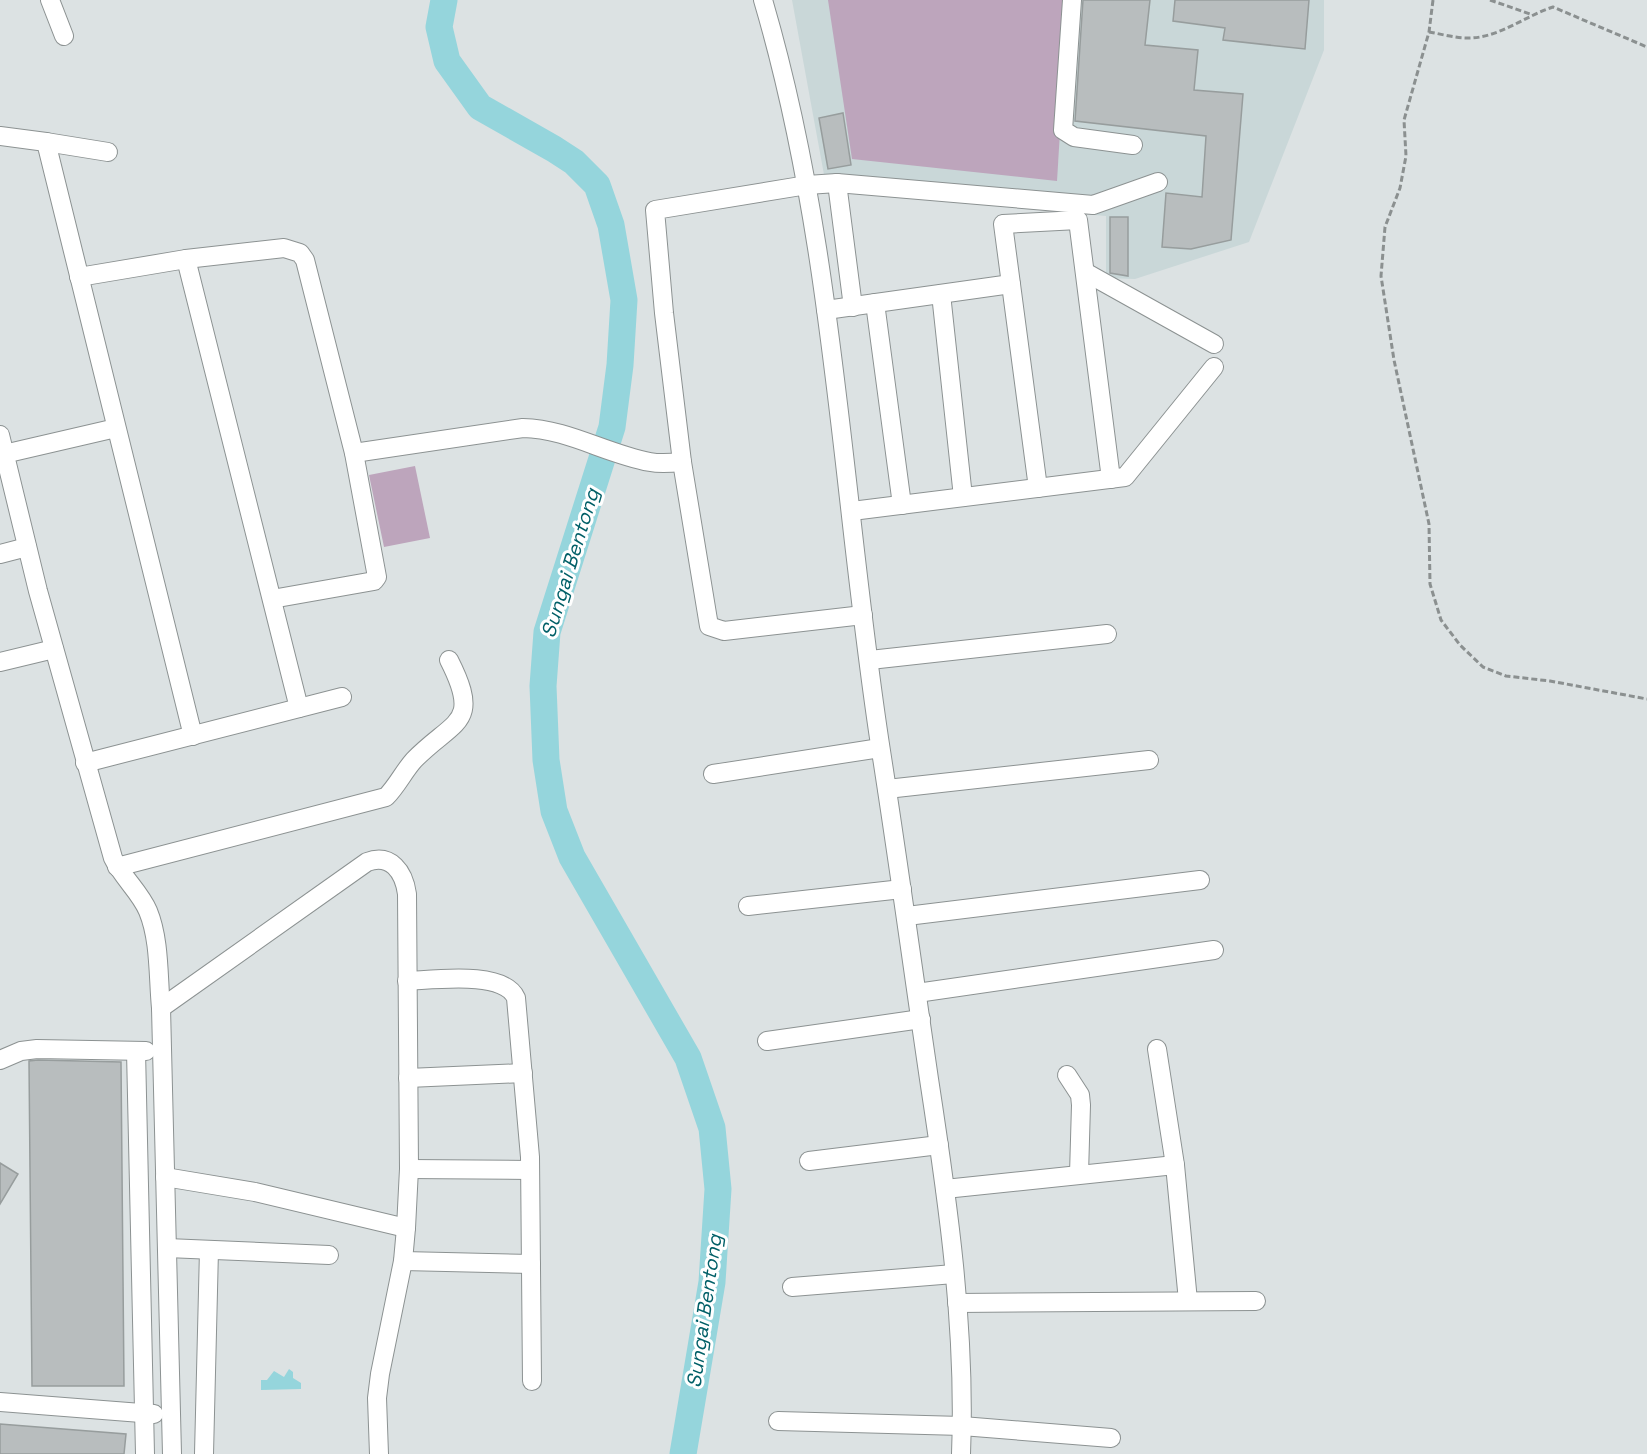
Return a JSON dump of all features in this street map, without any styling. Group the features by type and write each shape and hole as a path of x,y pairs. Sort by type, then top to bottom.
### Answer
{"street":[{"path":"50,0 64,36"},
{"path":"763,0 785,79 807,185 826,310 880,748 945,1189 957,1303 961,1454"},
{"path":"1072,0 1063,130 1068,136 1133,145"},
{"path":"0,136 108,152"},
{"path":"46,142 193,736"},
{"path":"863,615 724,631 712,629 706,620 682,462 654,212 661,207 807,185 837,183 1093,205 1158,182"},
{"path":"837,183 853,307"},
{"path":"1038,488 1003,224 1078,220 1111,479"},
{"path":"80,277 186,259 284,248 300,253 305,260 354,453 377,578 272,598"},
{"path":"186,259 298,708"},
{"path":"1085,272 1214,344"},
{"path":"826,310 1011,284"},
{"path":"941,294 963,497"},
{"path":"875,303 902,505"},
{"path":"852,511 1125,477 1214,367"},
{"path":"4,454 116,428"},
{"path":"354,453 523,428 540,428 651,463 682,462"},
{"path":"0,435 27,547 85,764 117,867 149,913 154,934 161,1008 172,1454"},
{"path":"0,554 27,547"},
{"path":"870,660 1107,634"},
{"path":"0,662 54,649"},
{"path":"117,867 386,797 412,762 454,725 462,715 463,690 449,660"},
{"path":"85,764 342,697"},
{"path":"713,774 880,748"},
{"path":"887,789 1149,760"},
{"path":"161,1008 375,859 389,860 400,871 406,883 408,1078 406,1228 403,1261 380,1374 379,1454"},
{"path":"906,916 1200,880"},
{"path":"748,906 902,889"},
{"path":"917,993 1214,950"},
{"path":"407,981 487,980 510,989 517,1003 531,1170 532,1381"},
{"path":"767,1041 921,1019"},
{"path":"0,1060 21,1051 37,1049 162,1051"},
{"path":"1157,1049 1175,1164 1188,1300"},
{"path":"136,1051 145,1454"},
{"path":"408,1078 522,1073"},
{"path":"1067,1076 1080,1095 1079,1174"},
{"path":"809,1161 939,1145"},
{"path":"945,1189 1175,1164"},
{"path":"408,1169 531,1170"},
{"path":"165,1177 255,1192 406,1228"},
{"path":"167,1248 329,1255"},
{"path":"204,1454 209,1250"},
{"path":"403,1261 531,1264"},
{"path":"792,1287 954,1274"},
{"path":"957,1303 1256,1301"},
{"path":"0,1402 171,1416"},
{"path":"778,1421 962,1426 1111,1438"}],"path":[{"path":"1433,0 1429,32 1404,120 1406,156 1400,188 1385,227 1382,276 1394,360 1429,524 1430,584 1441,620 1460,645 1483,667 1506,676 1550,681 1647,699"},
{"path":"1490,0 1530,15"},
{"path":"1429,32 1468,38 1500,31 1530,15 1553,8 1647,47"}],"shaded area":[{"path":"792,0 1324,0 1324,50 1249,242 1135,279 1106,278 1106,216 827,191"},
{"path":"828,0 1068,0 1057,181 852,159"},
{"path":"415,466 430,538 384,547 369,475"}],"water":[{"path":"289,1369 293,1372 293,1378 301,1383 301,1389 261,1390 261,1380 267,1380 274,1371 284,1377"}],"building":[{"path":"1083,0 1150,0 1145,45 1198,50 1194,90 1243,94 1231,240 1191,249 1162,247 1166,193 1202,197 1206,136 1075,121"},
{"path":"1175,0 1309,0 1305,49 1223,40 1225,28 1173,21"},
{"path":"843,113 851,165 828,169 819,118"},
{"path":"1110,217 1128,217 1128,276 1110,273"},
{"path":"29,1061 121,1062 124,1386 32,1386"},
{"path":"0,1163 18,1174 0,1204"},
{"path":"0,1424 126,1434 124,1454 0,1454"}],"waterway":[{"name":"Sungai Bentong","path":"444,0 439,27 447,61 480,107 574,162 597,185 611,225 624,300 620,365 612,427 547,632 543,686 546,760 554,811 572,857 688,1058 712,1128 718,1189 712,1282 683,1454"}]}
